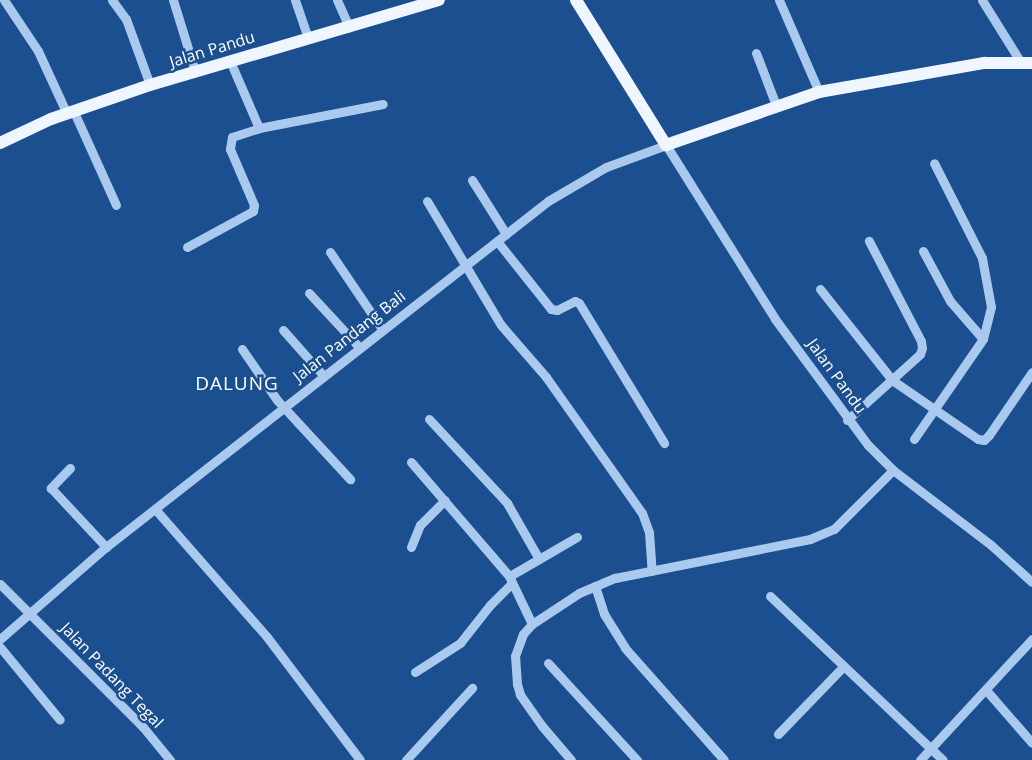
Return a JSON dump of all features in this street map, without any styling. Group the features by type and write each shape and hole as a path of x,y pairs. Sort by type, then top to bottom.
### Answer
{"main road":[{"name":"Jalan Pandu","path":"0,143 70,113 150,85 439,0"},
{"name":"Jalan Pandu","path":"576,0 669,144"},
{"path":"669,144 776,105 819,92 900,75 1026,62"}],"street":[{"path":"4,0 38,51 116,205"},
{"path":"112,0 126,19 150,85"},
{"path":"173,0 195,71"},
{"path":"295,0 308,38"},
{"path":"337,0 348,27"},
{"path":"780,0 819,92"},
{"path":"982,0 1026,62"},
{"path":"756,53 776,105"},
{"path":"230,61 259,128"},
{"path":"187,247 254,211 254,205 230,144 235,136 259,128 383,104"},
{"name":"Jalan Pandang Bali","path":"0,639 106,547 285,408 323,375 382,329 564,190 606,167 669,144"},
{"name":"Jalan Pandu","path":"669,144 726,246 848,420 894,470 991,545 1032,582"},
{"path":"914,439 982,339 991,307 985,267 966,224 934,163"},
{"path":"472,180 506,234"},
{"path":"426,201 508,334 546,376 642,513 649,532 652,571"},
{"path":"497,241 548,307 554,311 573,302 579,303 664,443"},
{"path":"848,420 920,354 922,344 868,241"},
{"path":"923,251 950,301 982,339"},
{"path":"330,252 382,329"},
{"path":"820,289 892,380 978,439 984,440 1032,372"},
{"path":"309,293 360,348"},
{"path":"283,330 323,375"},
{"path":"242,349 285,408 350,479"},
{"path":"429,419 507,503 539,559"},
{"path":"411,462 511,579 532,624"},
{"path":"70,468 51,488 106,547"},
{"path":"570,760 537,720 520,694 517,684 515,656 523,634 532,624 568,599 615,578 810,539 834,530 894,470"},
{"path":"411,547 420,525 445,500"},
{"path":"155,509 267,637 360,760"},
{"path":"415,672 460,644 511,579 539,559 577,537"},
{"name":"Jalan Padang Tegal","path":"0,584 143,727 170,760"},
{"path":"595,586 604,614 624,648 724,760"},
{"path":"770,596 943,760"},
{"path":"920,760 929,748 986,690 1032,639"},
{"path":"0,647 60,720"},
{"path":"548,663 637,760"},
{"path":"778,734 843,667"},
{"path":"406,760 472,688"},
{"path":"986,690 1032,743"}],"district":[{"name":"DALUNG","path":"237,384"}]}
